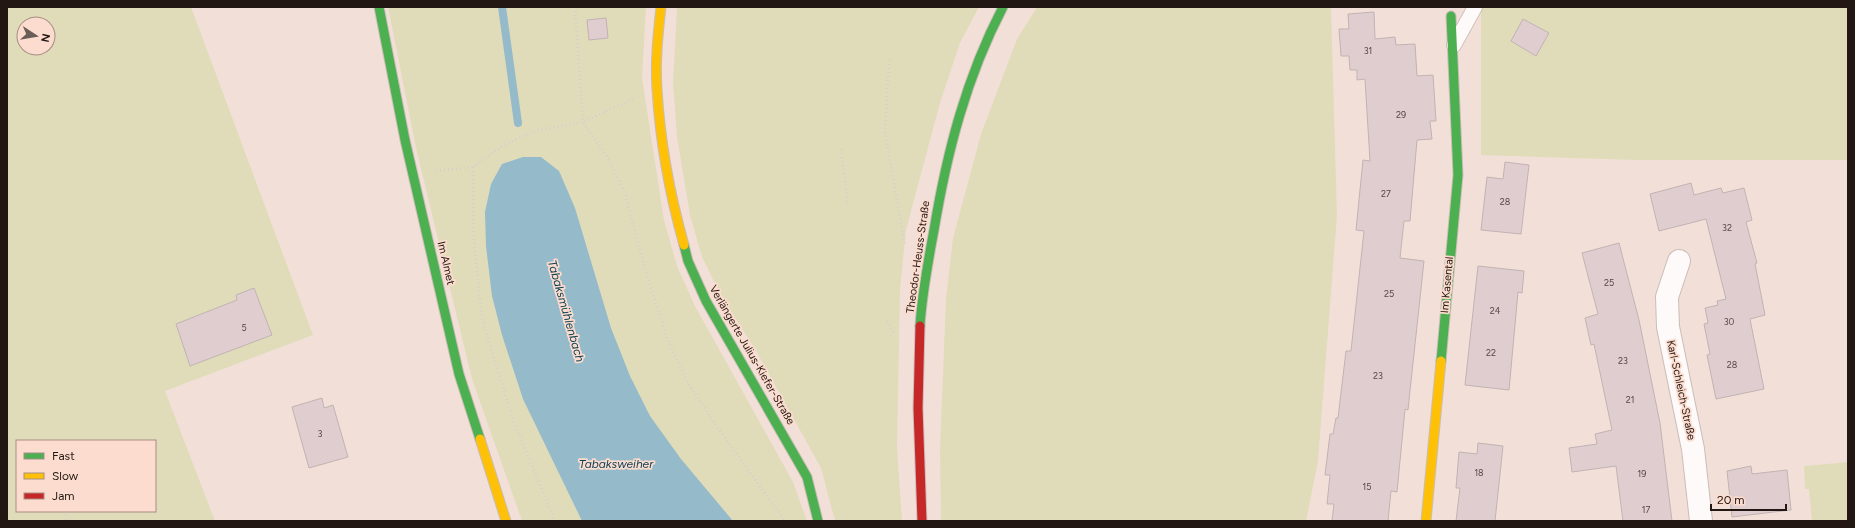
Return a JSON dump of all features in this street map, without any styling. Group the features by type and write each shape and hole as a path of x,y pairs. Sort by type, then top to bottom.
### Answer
{"street":[{"name":"Im Almet","path":"379,7 413,175 459,374 506,521"},
{"name":"Verlängerte Julius-Kiefer-Straße","path":"661,7 658,38 657,88 662,138 674,211 688,261 706,301 807,477 818,521"},
{"name":"Theodor-Heuss-Straße","path":"922,521 918,450 918,370 923,294 942,176 954,128 994,23 1003,7"},
{"name":"Im Kasental","path":"1426,521 1434,445 1450,248 1458,176 1451,16"},
{"name":"Karl-Schleich-Straße","path":"1679,261 1667,296 1668,327 1693,449 1702,521"}],"lane":[{"path":"1452,49 1474,7"}],"path":[{"path":"575,7 583,122 609,160 625,194 646,272 668,342 688,383 721,433 785,521"},
{"path":"889,60 885,132 903,240"},
{"path":"413,175 473,167 502,146 520,138 539,130 583,122 657,88"},
{"path":"841,150 848,205"},
{"path":"473,167 473,231 482,319 513,420 555,521"}],"shaded area":[{"path":"7,7 191,7 313,335 165,391 215,521 7,521"},
{"path":"388,7 646,7 642,78 664,220 677,266 695,306 793,482 807,521 522,521 472,379 416,148"},
{"path":"677,7 979,7 960,43 940,103 906,230 900,290 897,448 902,521 835,521 821,468 756,351 720,294 702,257 690,215 677,137 673,83"},
{"path":"1037,7 1331,7 1337,215 1318,461 1306,521 941,521 940,450 946,298 953,238 981,134 1017,39"},
{"path":"1481,7 1848,7 1848,160 1635,160 1481,155"},
{"path":"1848,462 1848,521 1812,521 1809,489 1805,489 1804,466"}],"water":[{"name":"Tabaksweiher","path":"523,157 541,157 559,171 575,208 611,328 630,376 650,416 681,459 733,521 582,521 523,399 502,335 492,296 486,246 485,212 491,184 502,164"}],"building":[{"path":"1374,12 1375,39 1395,37 1396,45 1415,44 1417,76 1433,75 1436,121 1430,121 1432,139 1417,140 1410,221 1404,221 1400,258 1424,261 1408,410 1405,409 1397,492 1391,491 1388,521 1332,521 1334,504 1327,504 1330,475 1325,475 1330,434 1333,434 1336,418 1338,418 1346,351 1351,351 1364,231 1356,230 1363,160 1370,161 1365,79 1357,80 1357,70 1350,70 1349,56 1341,56 1339,29 1349,29 1348,14"},
{"path":"606,18 608,38 589,40 587,20"},
{"path":"1523,19 1549,33 1536,56 1511,41"},
{"path":"1505,162 1529,165 1521,234 1481,230 1487,177 1503,179"},
{"path":"1691,183 1694,195 1721,188 1723,193 1744,188 1752,220 1746,222 1757,263 1755,264 1765,315 1750,319 1764,389 1716,399 1707,355 1710,354 1704,324 1708,323 1705,308 1718,305 1717,301 1726,299 1706,219 1659,231 1650,194"},
{"path":"1619,243 1639,320 1660,423 1672,521 1623,521 1616,466 1572,472 1569,448 1597,444 1595,434 1612,430 1594,344 1591,345 1585,318 1598,314 1582,253"},
{"path":"1478,266 1524,271 1522,293 1518,292 1509,390 1465,385"},
{"path":"254,288 272,335 190,366 176,324 237,300 236,295"},
{"path":"322,398 324,408 333,405 348,457 309,468 292,407"},
{"path":"1478,443 1503,446 1495,521 1456,521 1460,488 1456,488 1459,452 1477,454"},
{"path":"1751,466 1752,474 1787,470 1791,510 1732,517 1727,471"}],"waterway":[{"name":"Tabaksmühlenbach","path":"502,7 518,123"}],"traffic: fast":[{"path":"379,7 405,140 459,374 480,439"},
{"path":"920,326 927,266 939,201 952,144 968,88 978,61 1003,7"},
{"path":"1441,361 1458,175 1451,16"},
{"path":"684,245 688,261 706,301 807,477 818,521"}],"traffic: slow":[{"path":"661,7 656,79 658,109 666,168 684,245"},
{"path":"1426,521 1441,361"},
{"path":"480,439 506,521"}],"traffic: jam":[{"path":"920,326 918,408 922,521"}]}
